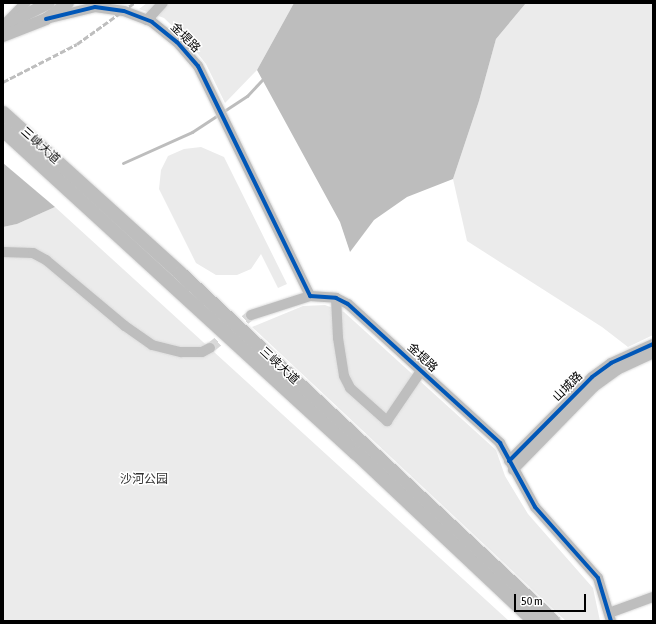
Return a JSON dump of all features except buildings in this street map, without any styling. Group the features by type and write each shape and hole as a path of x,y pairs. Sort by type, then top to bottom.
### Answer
{"highway":[{"name":"三峡大道","path":"3,113 180,274 553,621"},
{"name":"三峡大道","path":"3,130 327,426 534,621"}],"main road":[{"path":"3,26 50,3"},
{"path":"3,36 46,19 68,3"}],"street":[{"path":"3,26 25,3"},
{"path":"147,20 163,3"},
{"name":"金堤路","path":"46,19 95,7 124,11 147,20 178,42 198,66 225,118 310,296 336,298 348,304 500,443 511,466 535,507 598,578 610,617"},
{"path":"3,252 33,253 46,260 125,326 152,345 181,352 202,352 210,348"},
{"path":"251,315 310,296"},
{"path":"336,298 338,338 344,376 350,388 387,421 421,371"},
{"name":"山城路","path":"511,466 592,376 611,363 653,344"},
{"name":"山城路","path":"511,466 594,387 617,370 653,353"},
{"path":"610,617 653,597"}],"green space":[{"path":"147,3 294,3 257,70 225,103 206,64 187,40 164,18 139,9"},
{"path":"526,3 653,3 653,335 628,347 602,327 467,241 453,179 479,101 496,39"},
{"path":"201,147 224,157 287,284 278,288 261,254 251,269 237,275 216,275 196,263 159,189 161,170 168,156 184,149"},
{"name":"沙河公园","path":"55,207 509,621 3,621 3,227 17,224"},
{"path":"325,305 344,312 496,450 505,476 528,514 593,588 600,621 566,621 252,327 303,306"}],"shaded area":[{"path":"294,3 526,3 496,39 479,101 453,179 407,197 374,220 350,252 340,222 257,70"},
{"path":"3,163 55,207 17,224 3,227"}],"waterway":[{"path":"123,163 192,132 247,96 264,78"}],"tunnel":[{"path":"210,348 251,315"}],"railway":[{"path":"3,82 77,44 134,3"}],"cycle path":[{"path":"46,19 95,7 124,11 152,22 177,42 198,66 310,296 336,298 348,304 500,443 535,507 598,578 611,621"},
{"path":"509,461 592,377 611,363 653,344"}]}
